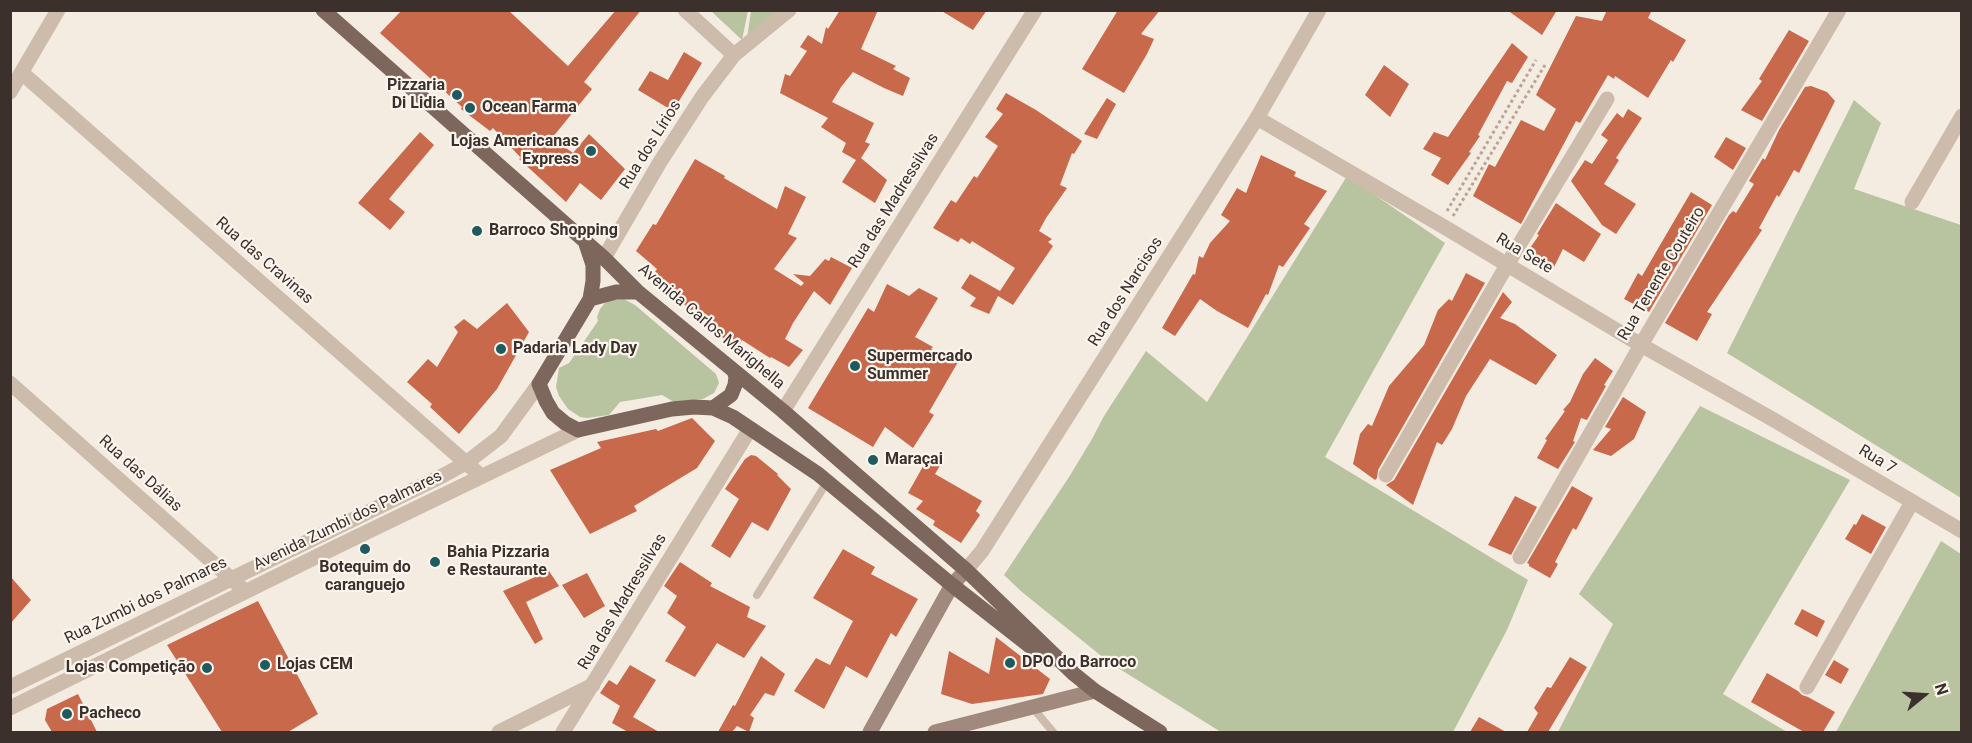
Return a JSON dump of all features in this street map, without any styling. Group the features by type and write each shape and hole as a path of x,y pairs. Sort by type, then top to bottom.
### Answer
{"main road":[{"name":"Avenida Carlos Marighella","path":"323,10 604,258 638,292 783,411 966,570 1074,674 1095,691 1160,732"},
{"path":"586,244 593,265 590,299 616,292 638,292"},
{"name":"Rua Zumbi dos Palmares","path":"539,384 590,299"},
{"path":"713,408 731,395 735,386 735,371"},
{"path":"539,384 553,413 578,430"},
{"name":"Avenida Zumbi dos Palmares","path":"578,430 672,409 703,406 713,408"},
{"name":"Avenida Carlos Marighella","path":"713,408 733,417 807,466 1049,661 1074,674"},
{"name":"Rua dos Narcisos","path":"870,732 952,585 966,570"},
{"path":"935,732 1095,691"}],"street":[{"path":"10,92 58,10"},
{"path":"686,10 734,55"},
{"name":"Rua dos Lírios","path":"604,258 660,162 702,97 734,55 789,10"},
{"name":"Rua das Madressilvas","path":"783,411 1035,10"},
{"name":"Rua dos Narcisos","path":"966,570 982,551 1257,118 1319,10"},
{"name":"Rua Tenente Couteiro","path":"1520,557 1641,345 1839,10"},
{"name":"Rua das Cravinas","path":"22,73 481,476"},
{"path":"1386,475 1507,265 1607,99"},
{"path":"1912,202 1962,116"},
{"name":"Rua Sete","path":"1257,118 1641,345 1774,420"},
{"name":"Rua das Dálias","path":"10,383 245,591"},
{"name":"Rua Zumbi dos Palmares","path":"10,687 466,463 501,436 539,384"},
{"name":"Rua 7","path":"1774,420 1962,531"},
{"name":"Rua das Madressilvas","path":"564,732 750,429"},
{"name":"Avenida Zumbi dos Palmares","path":"10,708 578,430"},
{"path":"1807,687 1912,502"},
{"path":"499,732 593,685"}],"lane":[{"path":"757,595 827,482"},
{"path":"1033,708 1053,732"}],"path":[{"path":"1442,226 1536,60"},
{"path":"1442,226 1545,65"}],"green space":[{"path":"711,11 748,11 742,40"},
{"path":"751,11 786,11 746,45"},
{"path":"1854,100 1881,123 1854,189 1961,225 1961,498 1727,353"},
{"path":"1347,176 1445,243 1325,457 1528,580 1507,630 1453,732 1221,732 1110,663 1004,575 1069,477 1104,416 1146,351 1207,402"},
{"path":"624,299 635,305 716,374 719,383 714,393 703,399 674,402 662,395 620,402 609,415 587,418 580,417 568,409 556,387 559,368 569,363 598,321 600,309 605,303"},
{"path":"1700,406 1850,480 1723,694 1787,732 1558,732 1613,624 1579,594"},
{"path":"1941,541 1961,554 1961,732 1836,732"}],"building":[{"path":"402,10 508,10 568,66 616,10 641,10 584,82 592,89 552,138 573,153 589,134 625,169 601,200 580,183 566,202 519,159 521,158 493,128 490,131 461,109 462,107 380,33"},
{"path":"840,10 878,10 861,49 896,66 893,69 910,78 903,96 853,72 832,102 874,123 865,142 870,144 861,158 887,180 875,203 842,182 856,160 842,152 846,143 821,127 828,118 780,93 785,74 790,76 807,51 800,47 808,35 822,44 826,27 828,29"},
{"path":"940,10 987,10 973,30"},
{"path":"1118,10 1160,10 1141,34 1154,39 1124,93 1082,69"},
{"path":"1507,10 1557,10 1542,35"},
{"path":"1607,10 1652,10 1648,18 1686,40 1648,98 1615,76 1614,79 1608,75 1580,123 1576,121 1521,224 1473,196 1489,164 1495,167 1521,120 1544,131 1556,109 1536,95 1576,16 1602,21"},
{"path":"1789,30 1809,41 1762,121 1741,110 1762,81 1759,79"},
{"path":"1512,43 1528,57 1512,83 1507,81 1478,135 1480,136 1469,152 1471,153 1448,185 1431,175 1441,158 1423,149 1434,132 1448,137"},
{"path":"684,52 702,63 673,111 638,90 650,71 668,80"},
{"path":"1384,65 1409,84 1390,117 1365,95"},
{"path":"1811,86 1827,92 1835,101 1799,173 1794,170 1779,197 1777,195 1759,228 1762,230 1707,312 1712,314 1697,341 1665,323 1729,215 1733,211 1736,213 1754,184 1749,181 1763,158 1765,160 1779,130 1805,87"},
{"path":"1006,93 1082,141 1074,154 1072,153 1060,185 1067,188 1039,231 1052,239 1048,242 1053,246 1013,305 998,296 989,314 970,306 976,298 961,288 970,274 1000,291 1015,268 972,241 970,244 961,238 958,242 933,228 951,200 956,203 974,176 977,178 998,146 985,137 1003,114 996,109"},
{"path":"1107,98 1116,104 1097,139 1084,134"},
{"path":"1628,109 1642,118 1616,158 1619,160 1604,184 1636,204 1616,234 1602,225 1571,181 1585,160 1592,164 1608,140 1601,135 1617,113 1623,118"},
{"path":"420,132 434,145 389,199 405,212 390,230 358,203"},
{"path":"1726,137 1746,148 1733,170 1714,157"},
{"path":"1261,155 1296,172 1294,176 1327,191 1304,224 1310,228 1283,267 1279,265 1268,295 1266,294 1248,328 1200,299 1175,336 1162,328 1193,274 1195,275 1199,256 1203,258 1210,243 1230,221 1221,215 1237,188 1246,193"},
{"path":"695,159 777,209 785,186 806,197 788,234 797,238 774,269 801,286 804,283 793,274 810,276 825,259 829,261 831,257 852,268 830,305 814,291 793,323 785,339 803,350 789,367 742,340 737,350 658,282 653,275 657,269 636,251 653,224 656,225"},
{"path":"1691,192 1712,205 1649,312 1624,299 1638,273 1642,276"},
{"path":"1556,203 1601,234 1584,262 1563,249 1552,271 1526,254"},
{"path":"1466,273 1485,283 1378,470 1375,480 1353,464 1360,434 1368,424 1372,426 1389,386 1424,345 1438,310 1449,299 1452,301"},
{"path":"887,284 909,296 919,288 938,298 915,337 933,347 931,349 958,362 929,412 934,415 913,448 885,427 873,447 808,408 868,308 874,312"},
{"path":"1503,292 1512,302 1500,318 1515,324 1557,355 1536,385 1490,359 1466,396 1452,429 1442,445 1437,442 1413,505 1386,485 1394,480"},
{"path":"507,303 529,332 497,389 459,434 430,407 432,404 407,382 428,359 437,367 458,332 454,327 464,319 477,329"},
{"path":"1595,358 1613,371 1587,420 1581,418 1573,441 1575,442 1558,469 1537,458 1547,440 1545,439 1565,411 1563,410 1570,402 1583,374"},
{"path":"1623,397 1646,412 1634,439 1611,456 1593,450 1611,429 1605,427"},
{"path":"692,418 715,441 697,468 634,506 637,511 590,534 550,470 601,448 597,442 656,429 658,431"},
{"path":"930,454 944,459 935,474 982,501 976,511 980,515 961,543 933,525 935,521 916,509 923,501 908,493"},
{"path":"751,455 756,456 778,474 791,489 768,531 752,522 730,558 711,546 739,499 725,489 745,459"},
{"path":"1572,486 1593,498 1576,530 1573,528 1555,562 1558,564 1550,578 1527,563"},
{"path":"1515,496 1537,507 1511,555 1488,545"},
{"path":"1862,514 1886,527 1871,554 1845,539"},
{"path":"843,549 875,567 871,574 918,599 896,637 891,633 867,678 846,666 824,709 794,691 816,658 830,665 853,621 813,598"},
{"path":"680,562 712,583 710,586 750,607 747,617 766,626 744,658 717,643 695,677 665,661 686,627 667,613 677,596 664,586"},
{"path":"549,571 559,586 526,602 543,639 535,644 503,591"},
{"path":"587,573 605,606 584,618 562,585"},
{"path":"10,576 31,600 10,624"},
{"path":"258,601 318,714 288,732 222,732 167,645"},
{"path":"1802,609 1825,621 1817,637 1794,624"},
{"name":"DPO do Barroco","path":"996,637 1050,679 1043,694 972,704 941,694 949,651 989,674"},
{"path":"761,656 785,674 774,696 765,693 750,715 754,718 749,732 737,726 732,732 718,732 733,705 735,706"},
{"path":"1570,657 1587,667 1548,732 1527,732 1538,713 1534,708 1547,687 1551,688"},
{"path":"1834,660 1849,669 1841,684 1825,675"},
{"path":"630,665 656,680 633,717 659,732 628,732 612,723 620,706 600,693 609,680 617,685"},
{"path":"1767,673 1835,712 1823,732 1804,732 1751,702"},
{"name":"Pacheco","path":"78,694 97,732 52,732 45,720 47,709"},
{"path":"1479,717 1506,732 1470,732"}],"place":[{"name":"Pizzaria Di Lidia","path":"457,95"},
{"name":"Ocean Farma","path":"470,108"},
{"name":"Lojas Americanas Express","path":"591,151"},
{"name":"Barroco Shopping","path":"477,231"},
{"name":"Padaria Lady Day","path":"501,349"},
{"name":"Supermercado Summer","path":"855,366"},
{"name":"Maraçai","path":"873,460"},
{"name":"Botequim do caranguejo","path":"365,549"},
{"name":"Bahia Pizzaria e Restaurante","path":"435,562"},
{"name":"DPO do Barroco","path":"1010,663"},
{"name":"Lojas CEM","path":"265,665"},
{"name":"Lojas Competição","path":"207,668"},
{"name":"Pacheco","path":"67,714"}]}
